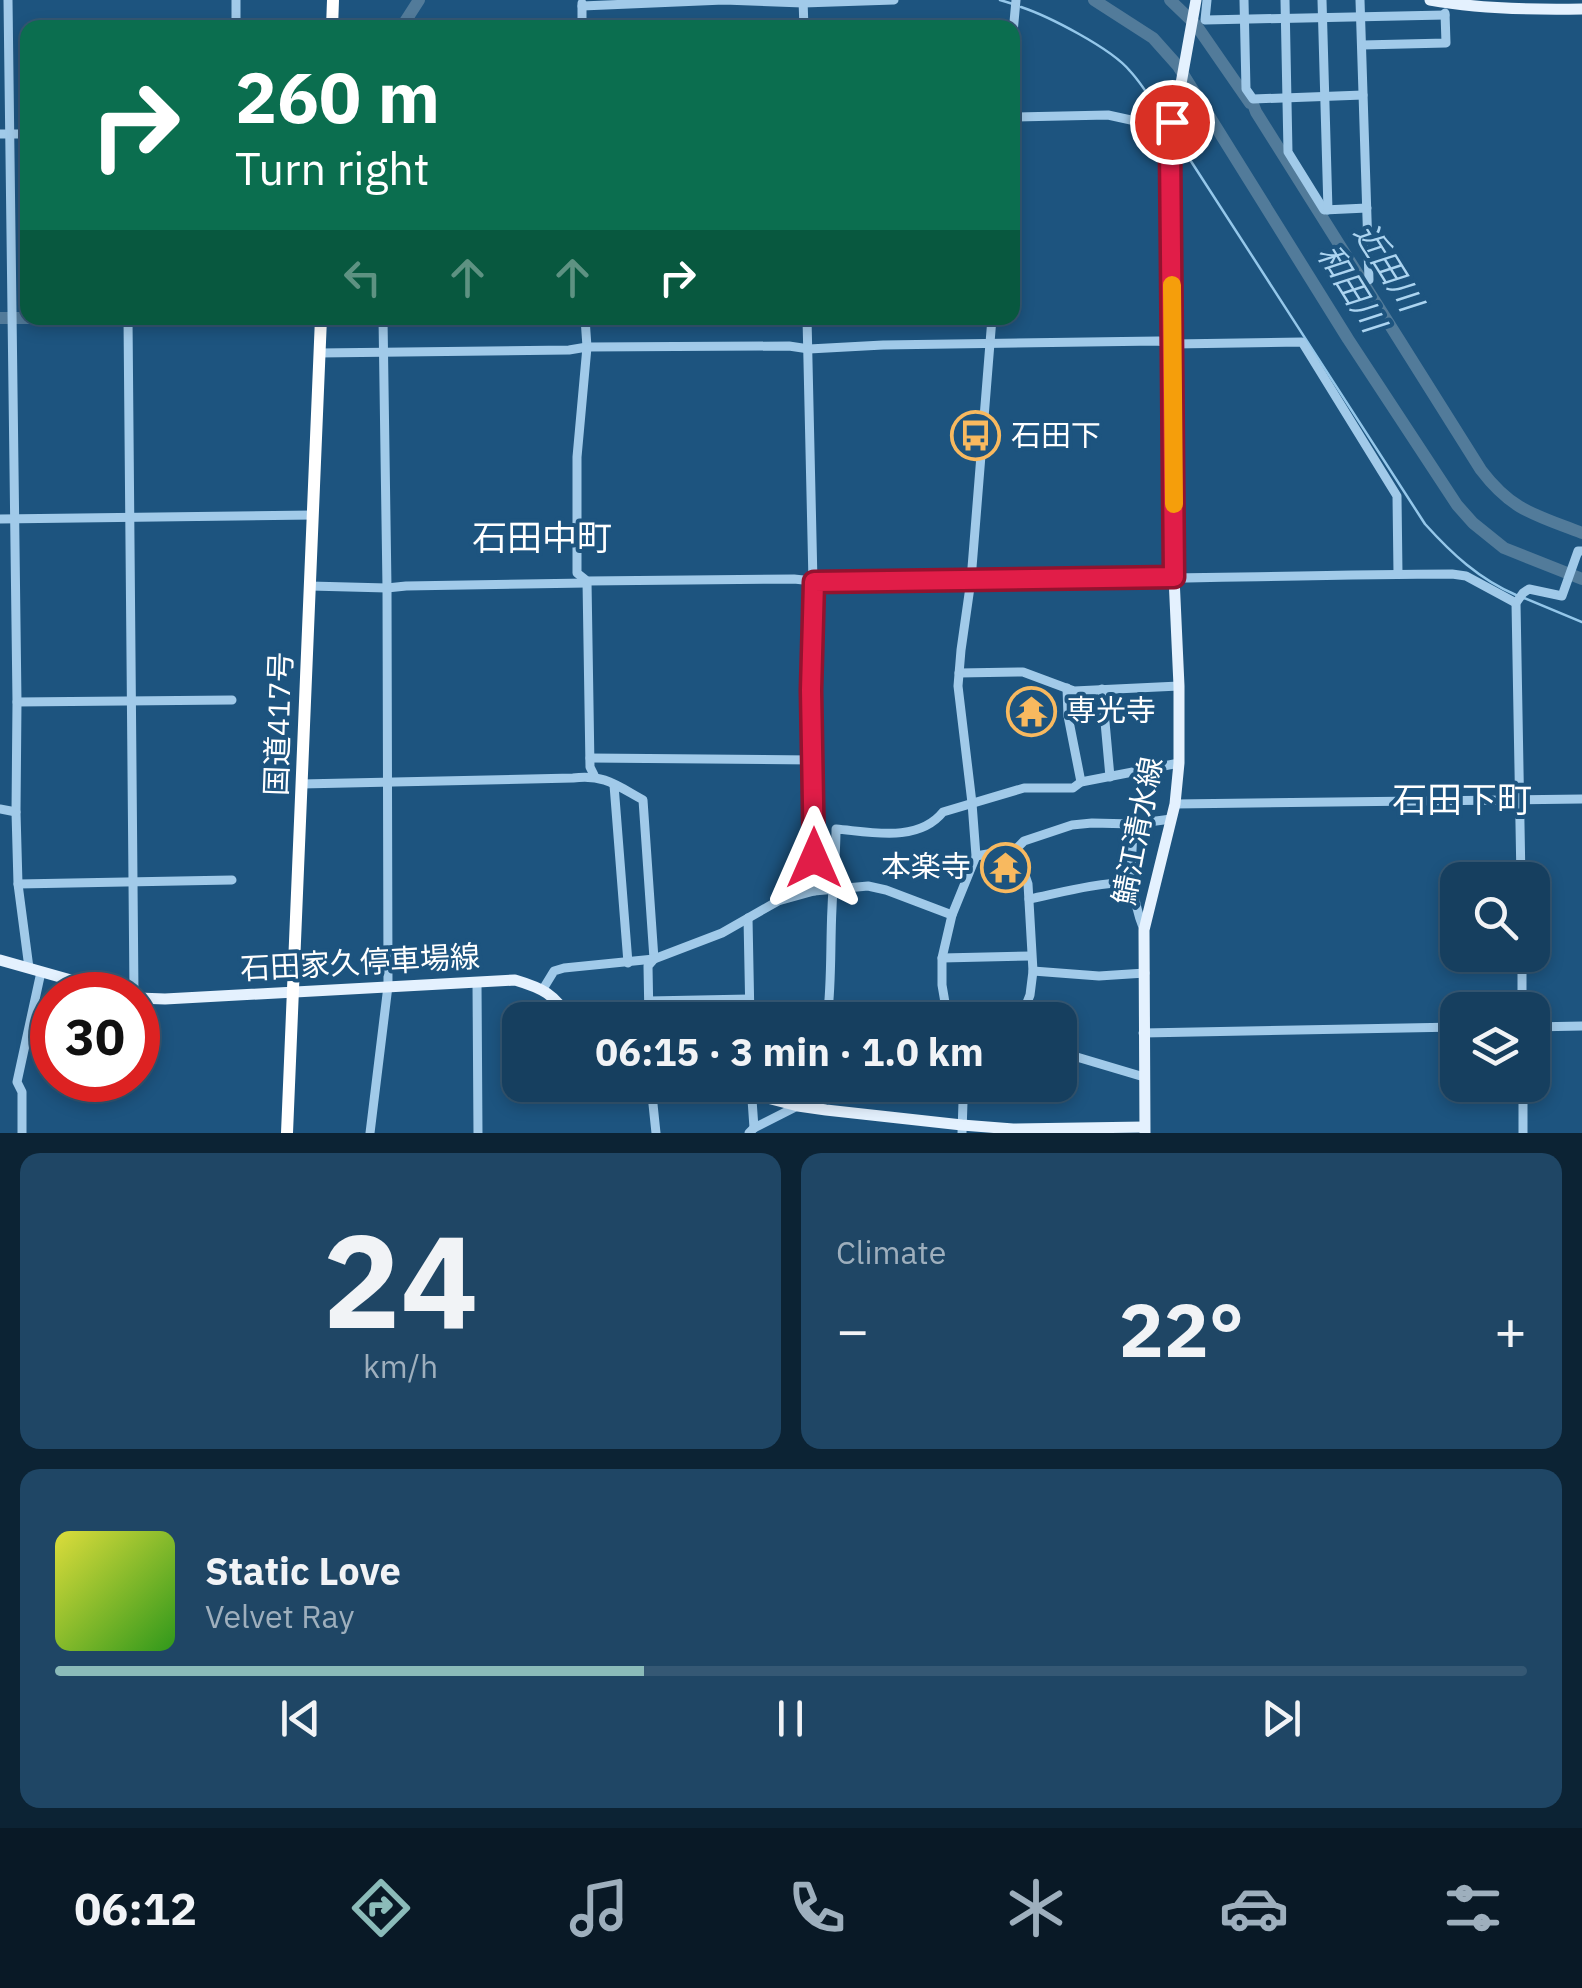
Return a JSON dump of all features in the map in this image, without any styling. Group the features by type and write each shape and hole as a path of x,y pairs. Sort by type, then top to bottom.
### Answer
{"highway":[{"name":"国道417号","path":"288,1133 321,325"}],"main road":[{"name":"鯖江清水線","path":"1143,1131 1144,930 1171,819 1179,763 1170,145 1196,0"},
{"path":"1430,0 1445,6 1582,9"},
{"path":"0,960 42,972"},
{"name":"石田家久停車場線","path":"160,998 515,980 543,988"},
{"path":"543,988 557,1002"},
{"path":"787,1102 962,1129 1143,1131"}],"street":[{"path":"8,0 5,134 12,319 18,884 35,970 17,1082 22,1092 22,1133"},
{"path":"582,3 894,0"},
{"path":"1206,0 1206,20 1361,16 1445,6 1446,43 1362,45"},
{"path":"1244,0 1246,89 1253,99 1363,95"},
{"path":"1284,0 1288,152 1324,210 1366,208"},
{"path":"1322,0 1328,210"},
{"path":"1360,0 1369,280"},
{"path":"1020,117 1108,114 1172,130"},
{"path":"128,325 135,972"},
{"path":"370,1133 388,986 383,325"},
{"path":"585,325 577,477 578,573 587,582 590,767 594,776"},
{"path":"807,325 814,582 814,891"},
{"path":"945,1002 942,958 952,915 976,856 958,686 971,580 991,325"},
{"path":"320,353 1302,342 1398,496 1398,574"},
{"path":"0,519 313,515"},
{"path":"1521,862 1516,604 1529,589 1562,596 1580,551"},
{"path":"310,586 1398,574 1466,576 1516,604"},
{"path":"959,673 1023,672 1074,691 1179,686"},
{"path":"1066,688 1081,782"},
{"path":"1102,688 1110,776"},
{"path":"17,702 232,700"},
{"path":"590,758 814,760"},
{"path":"829,1002 836,828 894,833 919,830 942,812 1024,788 1073,788 1081,782 1179,763"},
{"path":"301,784 594,776 614,784 642,800 654,960 648,966 649,1001 749,998"},
{"path":"614,784 628,963"},
{"path":"1174,804 1582,799"},
{"path":"0,809 16,812"},
{"path":"976,856 1016,849 1024,841 1072,825 1171,819"},
{"path":"1134,824 1132,882 1136,911 1144,930"},
{"path":"1016,849 1028,884 1033,972 1027,1002"},
{"path":"18,884 232,880"},
{"path":"1029,899 1132,882"},
{"path":"543,988 554,971 654,960 722,934 778,900 814,891 868,886 952,915"},
{"path":"748,918 749,1002"},
{"path":"942,958 1031,956"},
{"path":"1033,972 1099,976 1145,973"},
{"path":"477,983 478,1133"},
{"path":"1550,1026 1582,1026"},
{"path":"1143,1033 1440,1028"},
{"path":"1077,1057 1144,1077"},
{"path":"653,1102 656,1133"},
{"path":"752,1102 755,1130 804,1102"},
{"path":"962,1129 963,1102"},
{"path":"1523,1102 1523,1133"}],"waterway":[{"path":"406,20 419,0"},
{"path":"1000,0 1013,4"},
{"name":"和田川","path":"1094,0 1153,38 1178,66 1457,505 1504,548 1582,579"},
{"name":"近田川","path":"1170,0 1196,25 1253,104 1481,470 1514,503 1582,533"},
{"path":"1021,7 1078,34 1121,62 1166,123"},
{"path":"1176,138 1425,524 1467,565 1516,595"},
{"path":"0,318 20,318"},
{"path":"1524,598 1582,622"}],"slow traffic":[{"path":"1172,285 1174,504"}],"place":[{"name":"石田下","path":"976,436"},
{"name":"専光寺","path":"1031,711"},
{"name":"本楽寺","path":"1006,867"}],"district":[{"name":"石田中町","path":"542,538"},
{"name":"石田下町","path":"1462,800"}],"route":[{"path":"814,858 814,582 1174,577 1172,122"}]}
